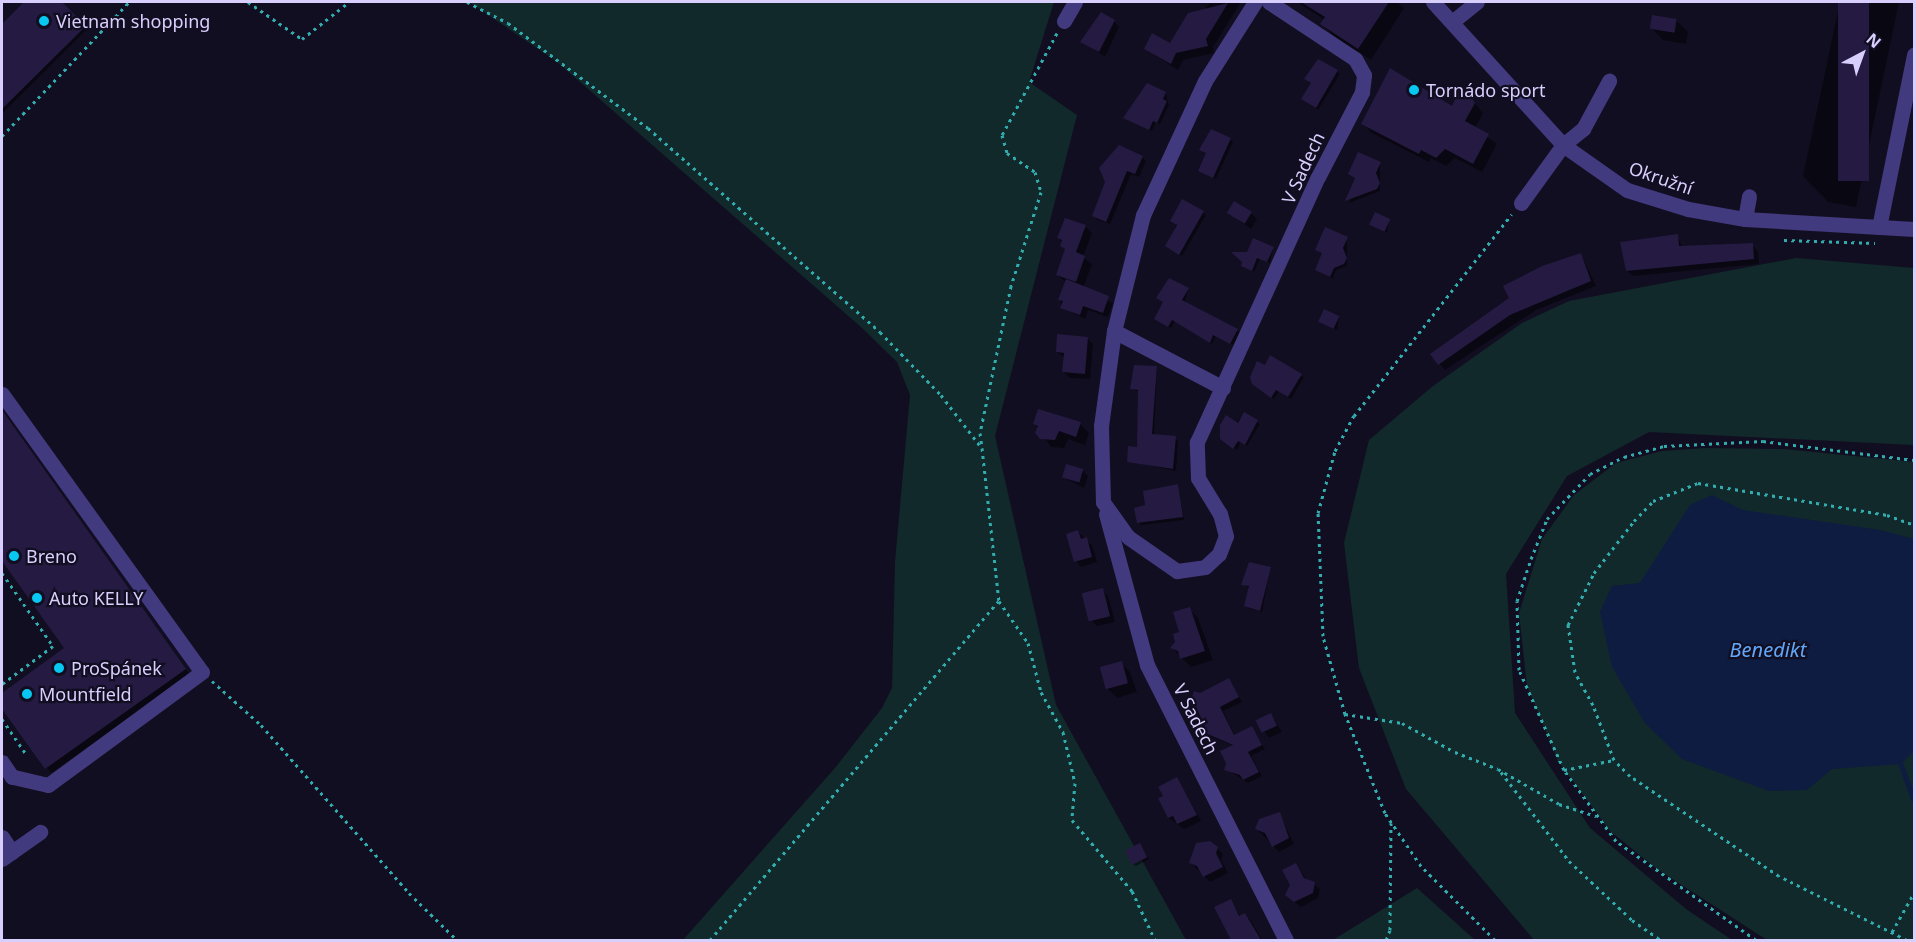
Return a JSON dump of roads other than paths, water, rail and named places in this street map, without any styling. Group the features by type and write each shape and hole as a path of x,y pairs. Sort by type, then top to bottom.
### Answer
{"street":[{"path":"1064,21 1075,2"},
{"name":"V Sadech","path":"1255,2 1205,81 1143,215 1114,332 1101,426 1103,502 1147,665 1286,940"},
{"name":"V Sadech","path":"1103,502 1128,537 1177,571 1205,567 1219,554 1226,536 1220,514 1198,478 1197,442 1318,177 1362,92 1364,75 1355,59 1269,2"},
{"name":"Okružní","path":"1433,2 1563,145 1627,190 1688,209 1745,219 1914,229"},
{"path":"1452,22 1477,2"},
{"path":"1879,227 1914,55"},
{"path":"1521,202 1563,145 1583,129 1609,81"},
{"path":"1745,219 1749,196"},
{"path":"1114,332 1223,388"},
{"path":"2,394 202,672 48,785 12,777 2,762"},
{"path":"2,837 7,856 40,832"}],"water":[{"name":"Benedikt","path":"1712,495 1743,510 1880,530 1914,539 1914,751 1901,764 1832,769 1807,790 1769,791 1682,759 1645,723 1612,667 1600,612 1612,586 1640,583 1690,505"}],"waterway":[{"path":"1901,764 1914,799"}],"place":[{"name":"Vietnam shopping","path":"44,21"},
{"name":"Tornádo sport","path":"1414,90"},
{"name":"Breno","path":"14,556"},
{"name":"Auto KELLY","path":"37,598"},
{"name":"ProSpánek","path":"59,668"},
{"name":"Mountfield","path":"27,694"}]}
